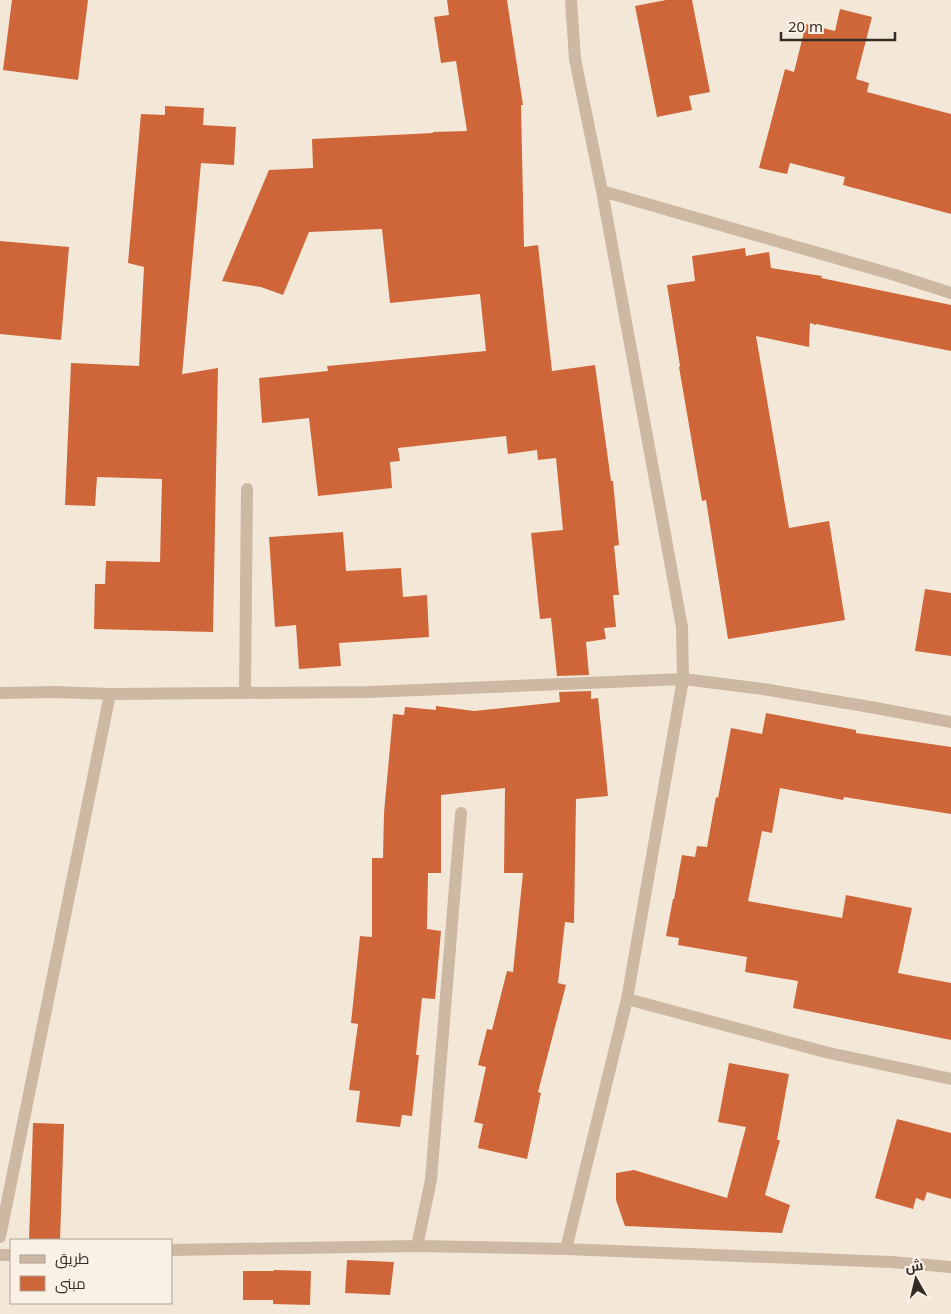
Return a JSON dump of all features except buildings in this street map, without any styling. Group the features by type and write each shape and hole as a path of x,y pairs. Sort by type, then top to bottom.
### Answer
{"street":[{"path":"566,1249 628,999 683,679 682,627 602,191 575,59 571,0"},
{"path":"602,191 951,293"},
{"path":"245,693 247,489"},
{"path":"0,693 369,692 683,679 791,694 951,722"},
{"path":"0,1237 110,694"},
{"path":"417,1246 431,1180 461,813"},
{"path":"628,999 828,1053 951,1079"},
{"path":"172,1250 417,1246 566,1249 882,1262 951,1267"}]}
